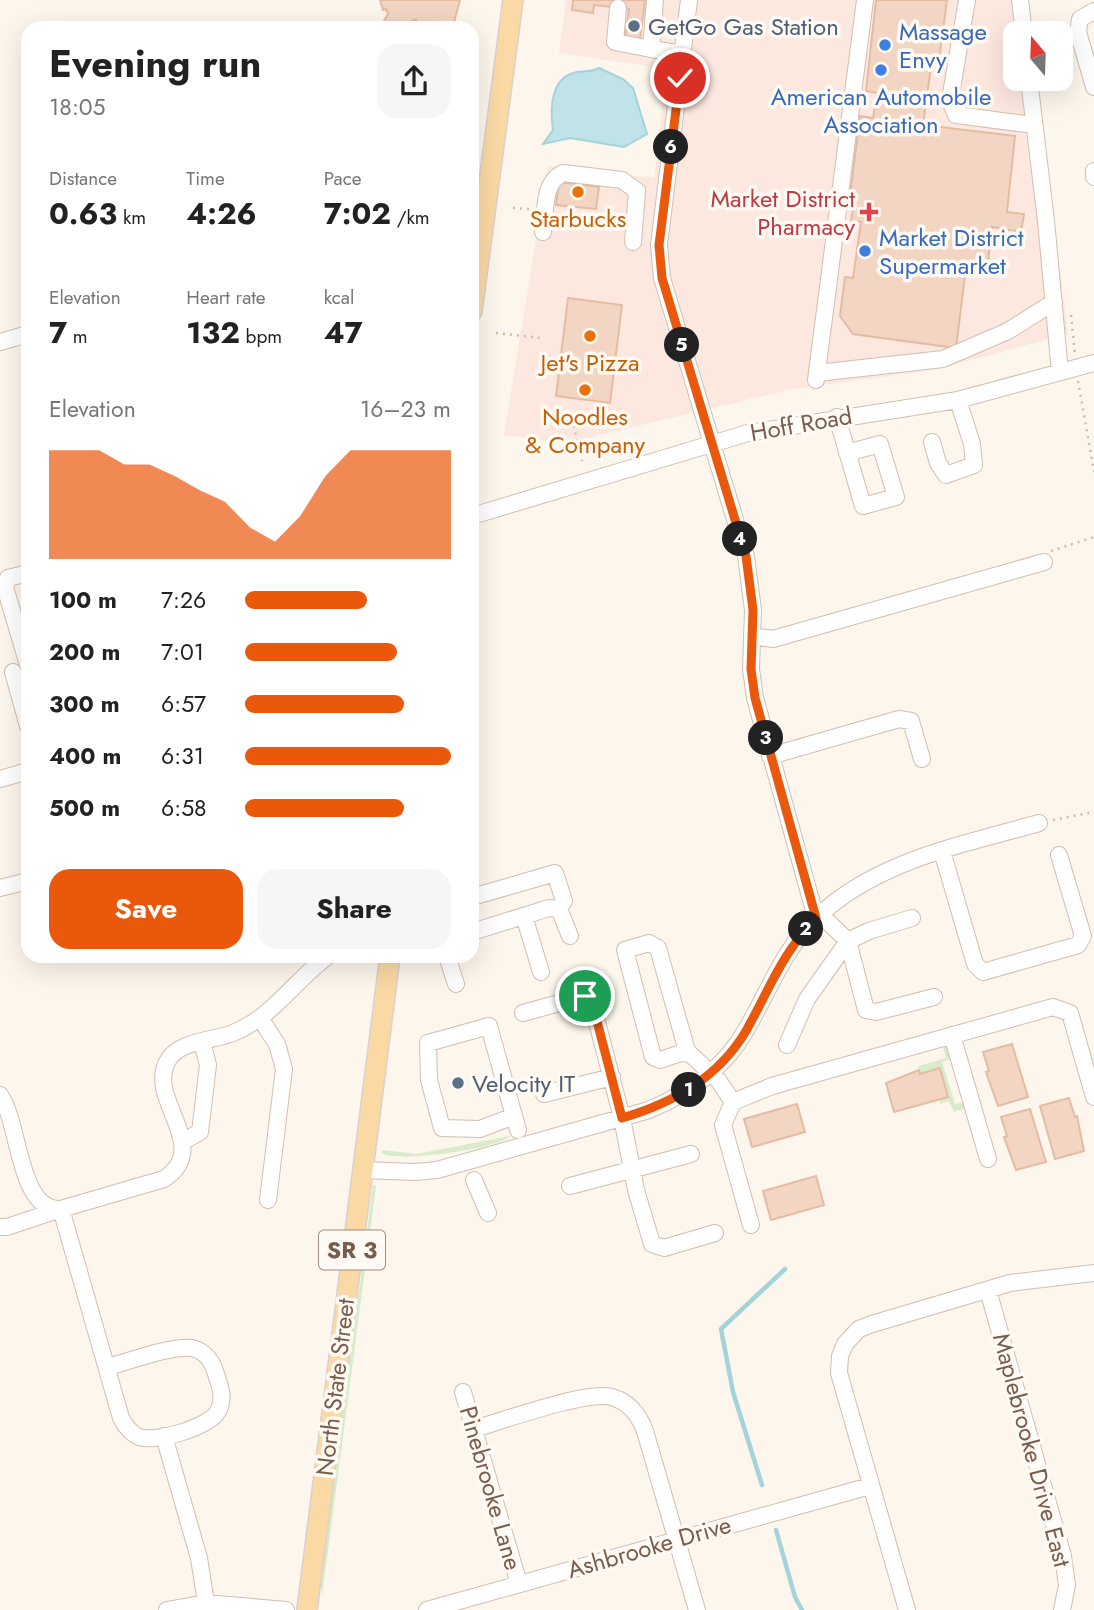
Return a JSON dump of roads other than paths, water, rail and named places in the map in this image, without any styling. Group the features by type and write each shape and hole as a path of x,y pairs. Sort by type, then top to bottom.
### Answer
{"main road":[{"path":"479,247 513,0"},
{"name":"North State Street","path":"307,1610 389,963"}],"street":[{"path":"650,48 655,0"},
{"path":"689,0 659,245 662,278 746,556 751,585 755,698 816,918"},
{"path":"865,0 816,376 943,359 1008,331 1054,302"},
{"path":"967,0 950,100 951,109 956,115 1034,125"},
{"path":"1020,0 1023,21"},
{"path":"618,8 615,42 683,54"},
{"path":"1094,11 1080,19 1078,32 1094,87"},
{"path":"1030,91 1060,372"},
{"path":"1094,171 1094,177"},
{"path":"543,232 549,185 562,173 622,180 637,191 633,242"},
{"path":"0,342 21,336"},
{"name":"Hoff Road","path":"479,513 711,443 836,417 958,400 1094,363"},
{"path":"932,442 938,463 946,475 974,466 972,444 958,400"},
{"path":"836,417 848,453"},
{"path":"752,636 772,639 1042,558"},
{"path":"21,575 8,578 5,587 21,690"},
{"path":"770,756 899,719 911,721 922,759"},
{"path":"0,779 21,773"},
{"path":"519,1132 489,1026 428,1043 429,1080 442,1128 519,1132 622,1118 673,1100 710,1074 745,1033 784,956 816,918 865,881 892,867 1039,823"},
{"path":"942,851 975,964 983,972 1078,945 1083,936 1059,855"},
{"path":"479,895 555,873 564,901 559,909"},
{"path":"0,888 21,883"},
{"path":"479,930 550,908 559,909"},
{"path":"559,909 570,936"},
{"path":"524,916 541,972"},
{"path":"816,918 827,921 848,941 866,1010 876,1012 934,997"},
{"path":"787,1045 807,999 848,941 869,931 912,918"},
{"path":"687,1051 660,1060 653,1057 625,950 649,943 658,948 687,1051 733,1102"},
{"path":"0,1227 164,1179 179,1166 182,1142 163,1073 172,1055 234,1032 260,1018 320,963"},
{"path":"449,963 456,984"},
{"path":"523,1013 588,997 612,1077 634,1169 636,1190 652,1244 664,1248 715,1233"},
{"path":"751,1225 723,1125 733,1102 772,1086 1053,1007 1070,1013 1094,1097"},
{"path":"260,1018 277,1044 284,1069 268,1200"},
{"path":"952,1035 972,1113 988,1159"},
{"path":"182,1142 200,1132 208,1065 202,1042"},
{"path":"544,1094 612,1077"},
{"path":"0,1095 31,1191 46,1206 61,1209"},
{"path":"363,1170 415,1172 471,1169 519,1132"},
{"path":"570,1186 691,1154"},
{"path":"471,1169 488,1213"},
{"path":"61,1209 107,1367 126,1427 141,1438 164,1436 205,1424 219,1410 222,1392 209,1358 201,1352 183,1348 107,1367"},
{"path":"907,1610 839,1373 843,1349 854,1334 872,1324 1020,1281 1094,1273"},
{"name":"Maplebrooke Drive East","path":"988,1290 1063,1556 1067,1585 1062,1610"},
{"name":"Pinebrooke Lane","path":"463,1392 519,1584"},
{"path":"474,1429 592,1396 605,1396 622,1401 638,1416 645,1430 696,1610"},
{"path":"164,1436 198,1558 206,1603"},
{"name":"Ashbrooke Drive","path":"427,1610 870,1486"},
{"path":"167,1610 206,1603 286,1610"}],"water":[{"path":"599,68 623,79 633,88 647,134 624,147 570,138 543,144 553,130 552,104 561,80 577,72"}],"waterway":[{"path":"762,1485 733,1392 721,1329 785,1269"},
{"path":"776,1530 795,1597 802,1610"}],"place":[{"name":"GetGo Gas Station","path":"634,26"},
{"name":"Massage Envy","path":"885,45"},
{"name":"American Automobile Association","path":"881,70"},
{"name":"Starbucks","path":"578,192"},
{"name":"Market District Pharmacy","path":"869,212"},
{"name":"Market District Supermarket","path":"865,251"},
{"name":"Jet's Pizza","path":"590,336"},
{"name":"Noodles & Company","path":"585,390"},
{"name":"Velocity IT","path":"458,1083"}]}
